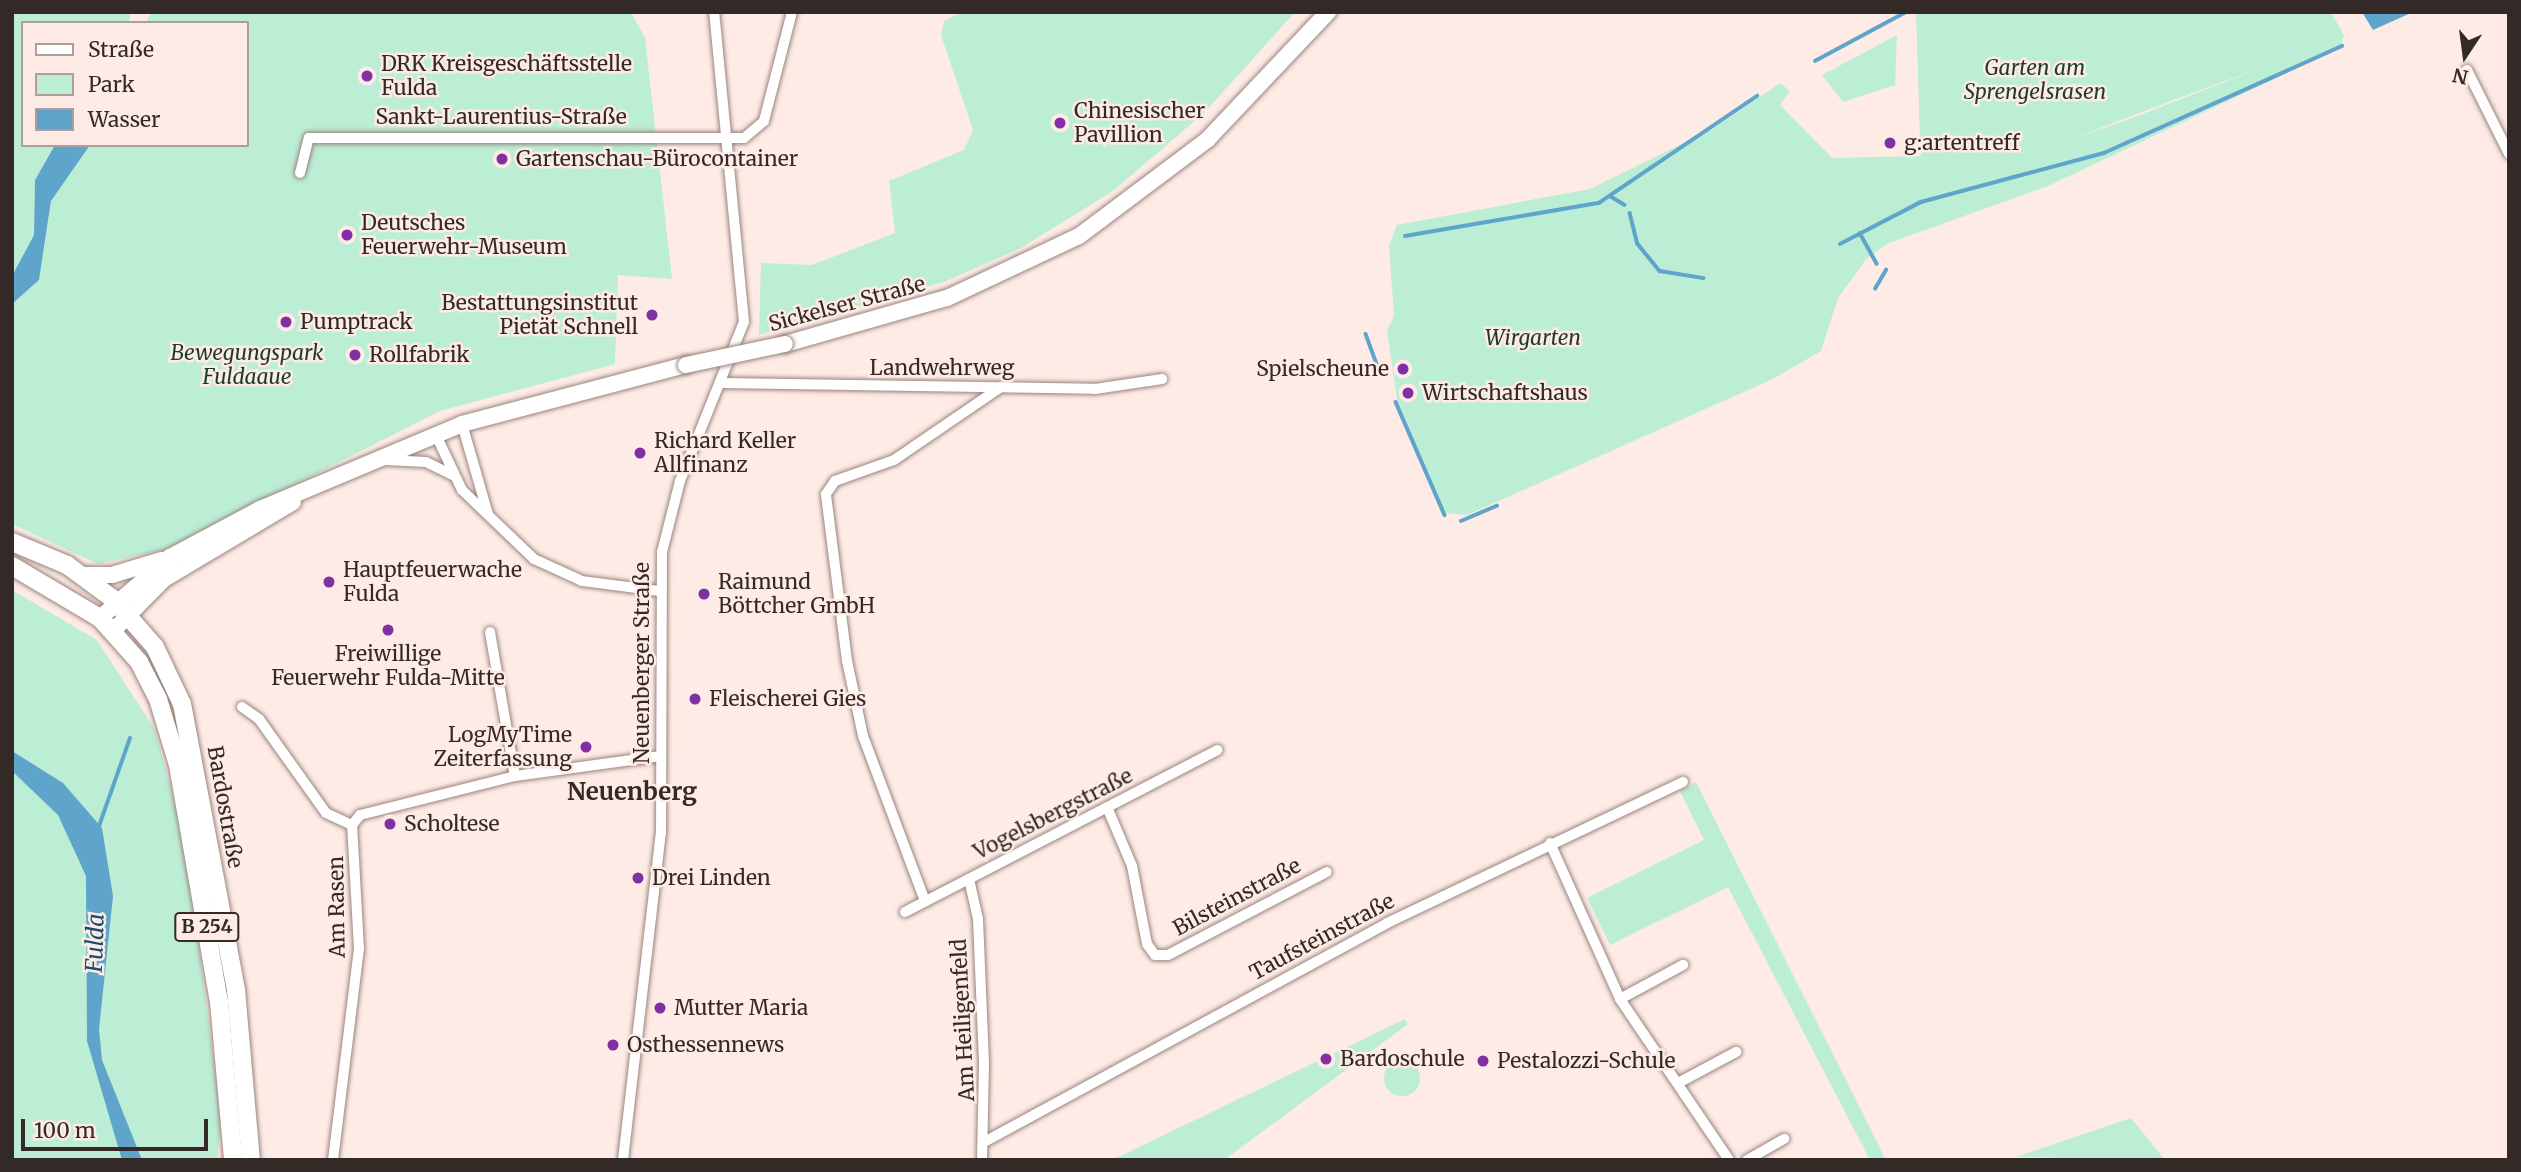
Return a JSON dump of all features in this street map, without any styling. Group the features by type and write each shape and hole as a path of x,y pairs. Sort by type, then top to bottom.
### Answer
{"main road":[{"name":"Sickelser Straße","path":"106,625 170,557 260,509 300,496 435,433 686,365 785,344 947,298 1079,236 1208,139 1328,12"},
{"name":"Sickelser Straße","path":"122,609 164,579 269,522 300,496"},
{"name":"Bardostraße","path":"12,542 47,555 82,574 122,609 155,648 186,716 236,990 251,1160"},
{"path":"82,574 112,575 170,557"},
{"name":"Bardostraße","path":"12,566 46,581 77,600 106,625 148,679 178,765 219,1002 233,1160"}],"street":[{"name":"Neuenberger Straße","path":"623,1160 656,905 661,756 660,591 674,501 744,322 745,289 714,12"},
{"path":"729,140 751,135 764,121 792,12"},
{"path":"2468,70 2509,154"},
{"name":"Sankt-Laurentius-Straße","path":"300,173 309,138 729,140"},
{"name":"Landwehrweg","path":"722,383 1095,389 1162,379"},
{"path":"925,901 863,736 847,661 826,494 835,481 894,460 1001,387"},
{"path":"462,425 488,513"},
{"path":"435,433 453,475 519,548 559,573 610,587 660,591"},
{"path":"376,460 426,462 453,475"},
{"path":"490,632 514,776"},
{"path":"242,707 259,719 326,813 352,825"},
{"name":"Vogelsbergstraße","path":"905,912 1218,750"},
{"name":"Am Rasen","path":"332,1160 359,949 352,825 378,807 514,776 661,756"},
{"name":"Taufsteinstraße","path":"986,1141 1382,925 1683,782"},
{"name":"Bilsteinstraße","path":"1107,807 1132,866 1147,944 1155,955 1168,956 1327,872"},
{"path":"1550,843 1620,999 1668,1077 1681,1082 1729,1160"},
{"name":"Am Heiligenfeld","path":"969,879 978,919 986,1141 982,1160"},
{"path":"1620,999 1683,965"},
{"path":"1681,1082 1737,1052"},
{"path":"1747,1160 1784,1139"}],"green space":[{"path":"12,12 131,12 129,21 21,21 21,147 54,147 35,180 34,235 12,276"},
{"name":"Bewegungspark Fuldaaue","path":"151,12 631,12 645,38 672,279 618,275 615,364 440,411 167,549 98,564 12,524 12,304 39,280 51,201 80,151 87,147 248,147 248,21 147,21"},
{"path":"963,12 1295,12 1204,113 1113,191 1019,249 944,282 759,335 761,263 812,265 895,233 889,181 964,150 973,130 941,35 944,21"},
{"name":"Wirgarten","path":"1916,12 2331,12 2344,36 2340,48 2048,186 1889,243 1866,259 1838,298 1821,351 1773,379 1467,515 1445,513 1397,399 1387,331 1394,316 1389,245 1397,225 1590,189 1714,128 1780,83 1790,91 1780,105 1832,158 1919,156 1932,142 1920,139","holes":["2271,64 2127,120 2074,138"]},
{"path":"1897,35 1895,85 1843,102 1822,75"},
{"path":"12,590 97,640 155,730 186,845 221,1119 217,1160 12,1160"},
{"path":"1696,782 1886,1160 1870,1160 1728,887 1610,945 1587,898 1704,840 1680,791"},
{"path":"1405,1019 1408,1024 1224,1160 1112,1160"},
{"path":"1402,1060 1415,1065 1420,1078 1415,1091 1402,1096 1389,1091 1384,1078 1389,1065"},
{"path":"2131,1118 2165,1160 2016,1157"}],"water":[{"path":"2362,12 2413,12 2373,30"},
{"path":"54,147 89,147 51,201 39,280 12,304 12,276 34,235 35,180"},
{"name":"Fulda","path":"12,751 63,783 102,828 113,896 99,1029 102,1060 142,1160 122,1160 87,1041 86,876 58,815 12,771"}],"waterway":[{"path":"1815,61 1906,12"},
{"path":"1840,244 1921,202 2104,153 2342,46"},
{"path":"1405,236 1599,203 1757,96"},
{"path":"1610,196 1625,205"},
{"path":"1630,213 1638,244 1660,271 1703,278"},
{"path":"1860,233 1877,264"},
{"path":"1875,289 1886,270"},
{"path":"1366,334 1378,367"},
{"path":"1396,402 1445,515"},
{"path":"1461,521 1497,506"},
{"path":"98,829 130,738"}],"place":[{"name":"DRK Kreisgeschäftsstelle Fulda","path":"367,76"},
{"name":"Chinesischer Pavillion","path":"1060,123"},
{"name":"g:artentreff","path":"1890,143"},
{"name":"Gartenschau-Bürocontainer","path":"502,159"},
{"name":"Deutsches Feuerwehr-Museum","path":"347,235"},
{"name":"Bestattungsinstitut Pietät Schnell","path":"652,315"},
{"name":"Pumptrack","path":"286,322"},
{"name":"Rollfabrik","path":"355,355"},
{"name":"Spielscheune","path":"1403,369"},
{"name":"Wirtschaftshaus","path":"1408,393"},
{"name":"Richard Keller Allfinanz","path":"640,453"},
{"name":"Hauptfeuerwache Fulda","path":"329,582"},
{"name":"Raimund Böttcher GmbH","path":"704,594"},
{"name":"Freiwillige Feuerwehr Fulda-Mitte","path":"388,630"},
{"name":"Fleischerei Gies","path":"695,699"},
{"name":"LogMyTime Zeiterfassung","path":"586,747"},
{"name":"Scholtese","path":"390,824"},
{"name":"Drei Linden","path":"638,878"},
{"name":"Mutter Maria","path":"660,1008"},
{"name":"Osthessennews","path":"613,1045"},
{"name":"Bardoschule","path":"1326,1059"},
{"name":"Pestalozzi-Schule","path":"1483,1061"}],"district":[{"name":"Neuenberg","path":"632,792"}],"park label":[{"name":"Garten am Sprengelsrasen","path":"2035,80"}]}
